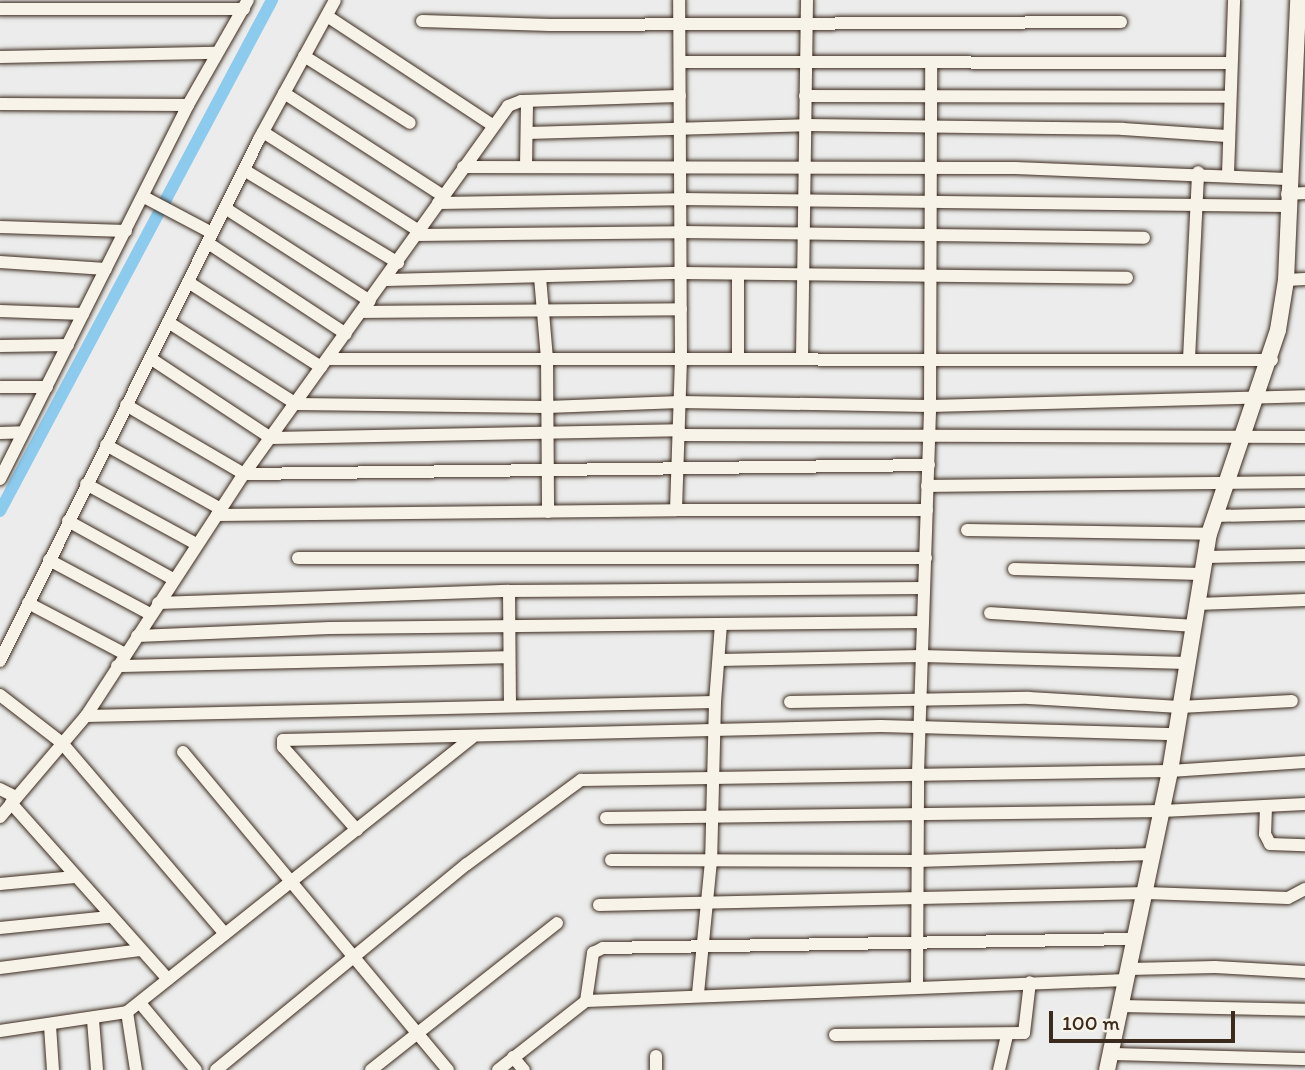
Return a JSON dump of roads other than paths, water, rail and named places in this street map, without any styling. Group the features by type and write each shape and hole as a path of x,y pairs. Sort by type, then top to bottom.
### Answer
{"street":[{"path":"0,661 263,132 335,0"},
{"path":"676,510 681,358 680,0"},
{"path":"802,359 806,233 807,0"},
{"path":"1228,174 1227,136 1234,0"},
{"path":"1298,0 1297,136 1287,193 1286,280 1272,360 1223,484 1209,534 1170,771 1108,1062 1305,1059"},
{"path":"0,9 246,5"},
{"path":"0,479 188,105 246,5"},
{"path":"327,16 492,125"},
{"path":"422,21 680,25 1121,22"},
{"path":"0,57 217,53"},
{"path":"304,56 410,123"},
{"path":"681,62 1230,63"},
{"path":"917,985 917,814 930,406 929,235 933,167 931,64"},
{"path":"285,93 440,200 680,199 1198,205 1287,193 1305,194"},
{"path":"805,96 933,94 1229,97"},
{"path":"0,817 86,716 244,474 386,280 492,125 508,106 527,101 680,96"},
{"path":"526,167 527,101"},
{"path":"0,104 188,105"},
{"path":"527,133 680,126 806,125 1123,129 1227,136"},
{"path":"263,132 418,233 681,232 1144,238"},
{"path":"463,167 933,167 1198,172 1228,174 1287,193"},
{"path":"244,170 398,263"},
{"path":"1189,359 1198,172"},
{"path":"144,197 197,226 346,334"},
{"path":"225,208 366,307 681,309"},
{"path":"0,227 126,231"},
{"path":"0,262 106,270"},
{"path":"386,280 681,273 1128,278"},
{"path":"738,274 738,357"},
{"path":"540,276 547,358 548,513"},
{"path":"1286,280 1305,279"},
{"path":"188,282 325,363 738,357 1272,360"},
{"path":"0,311 83,314"},
{"path":"168,322 296,404 547,407 680,401 930,406 1305,396"},
{"path":"0,346 68,345"},
{"path":"150,358 271,438 679,432 1240,439 1305,437"},
{"path":"0,387 47,387"},
{"path":"126,405 244,474 929,465"},
{"path":"0,433 23,432"},
{"path":"106,445 219,512 927,510"},
{"path":"927,486 1305,482"},
{"path":"86,484 196,544"},
{"path":"1214,516 1305,514"},
{"path":"68,521 173,579"},
{"path":"967,530 1209,534"},
{"path":"1205,557 1305,555"},
{"path":"298,558 926,558"},
{"path":"49,560 154,609 509,591 924,588"},
{"path":"1014,569 1201,574"},
{"path":"509,591 510,704"},
{"path":"1197,604 1305,600"},
{"path":"28,603 125,654"},
{"path":"990,613 1194,626"},
{"path":"137,636 330,628 923,622"},
{"path":"698,994 711,861 715,702 721,624"},
{"path":"719,660 922,656 1188,663"},
{"path":"117,666 509,657"},
{"path":"0,695 62,743 225,934"},
{"path":"790,702 1030,698 1180,707 1292,701"},
{"path":"86,716 510,704 715,702"},
{"path":"357,830 283,747 283,740 472,738 920,726 1176,734"},
{"path":"0,1031 93,1020 127,1012 472,738"},
{"path":"183,752 448,1070"},
{"path":"216,1070 467,864 581,780 1170,771 1305,762"},
{"path":"0,789 13,800 109,917 168,979"},
{"path":"606,818 712,819 1161,811 1305,804"},
{"path":"1266,807 1265,834 1270,844 1305,845"},
{"path":"611,860 916,861 1152,854"},
{"path":"0,884 75,877"},
{"path":"599,905 1146,893 1291,898 1305,889"},
{"path":"0,928 109,917"},
{"path":"371,1070 417,1031 558,923"},
{"path":"586,1001 593,953 598,949 1135,939"},
{"path":"0,968 141,950"},
{"path":"498,1070 586,1001 698,994 1030,982 1215,967 1305,972"},
{"path":"835,1035 1007,1035 1026,1031 1030,982"},
{"path":"140,1003 196,1070"},
{"path":"1121,1006 1305,1010"},
{"path":"127,1012 136,1070"},
{"path":"93,1020 97,1070"},
{"path":"50,1026 53,1070"},
{"path":"999,1070 1007,1035"},
{"path":"656,1056 656,1070"},
{"path":"513,1058 524,1070"}],"waterway":[{"path":"0,511 272,0"}]}
